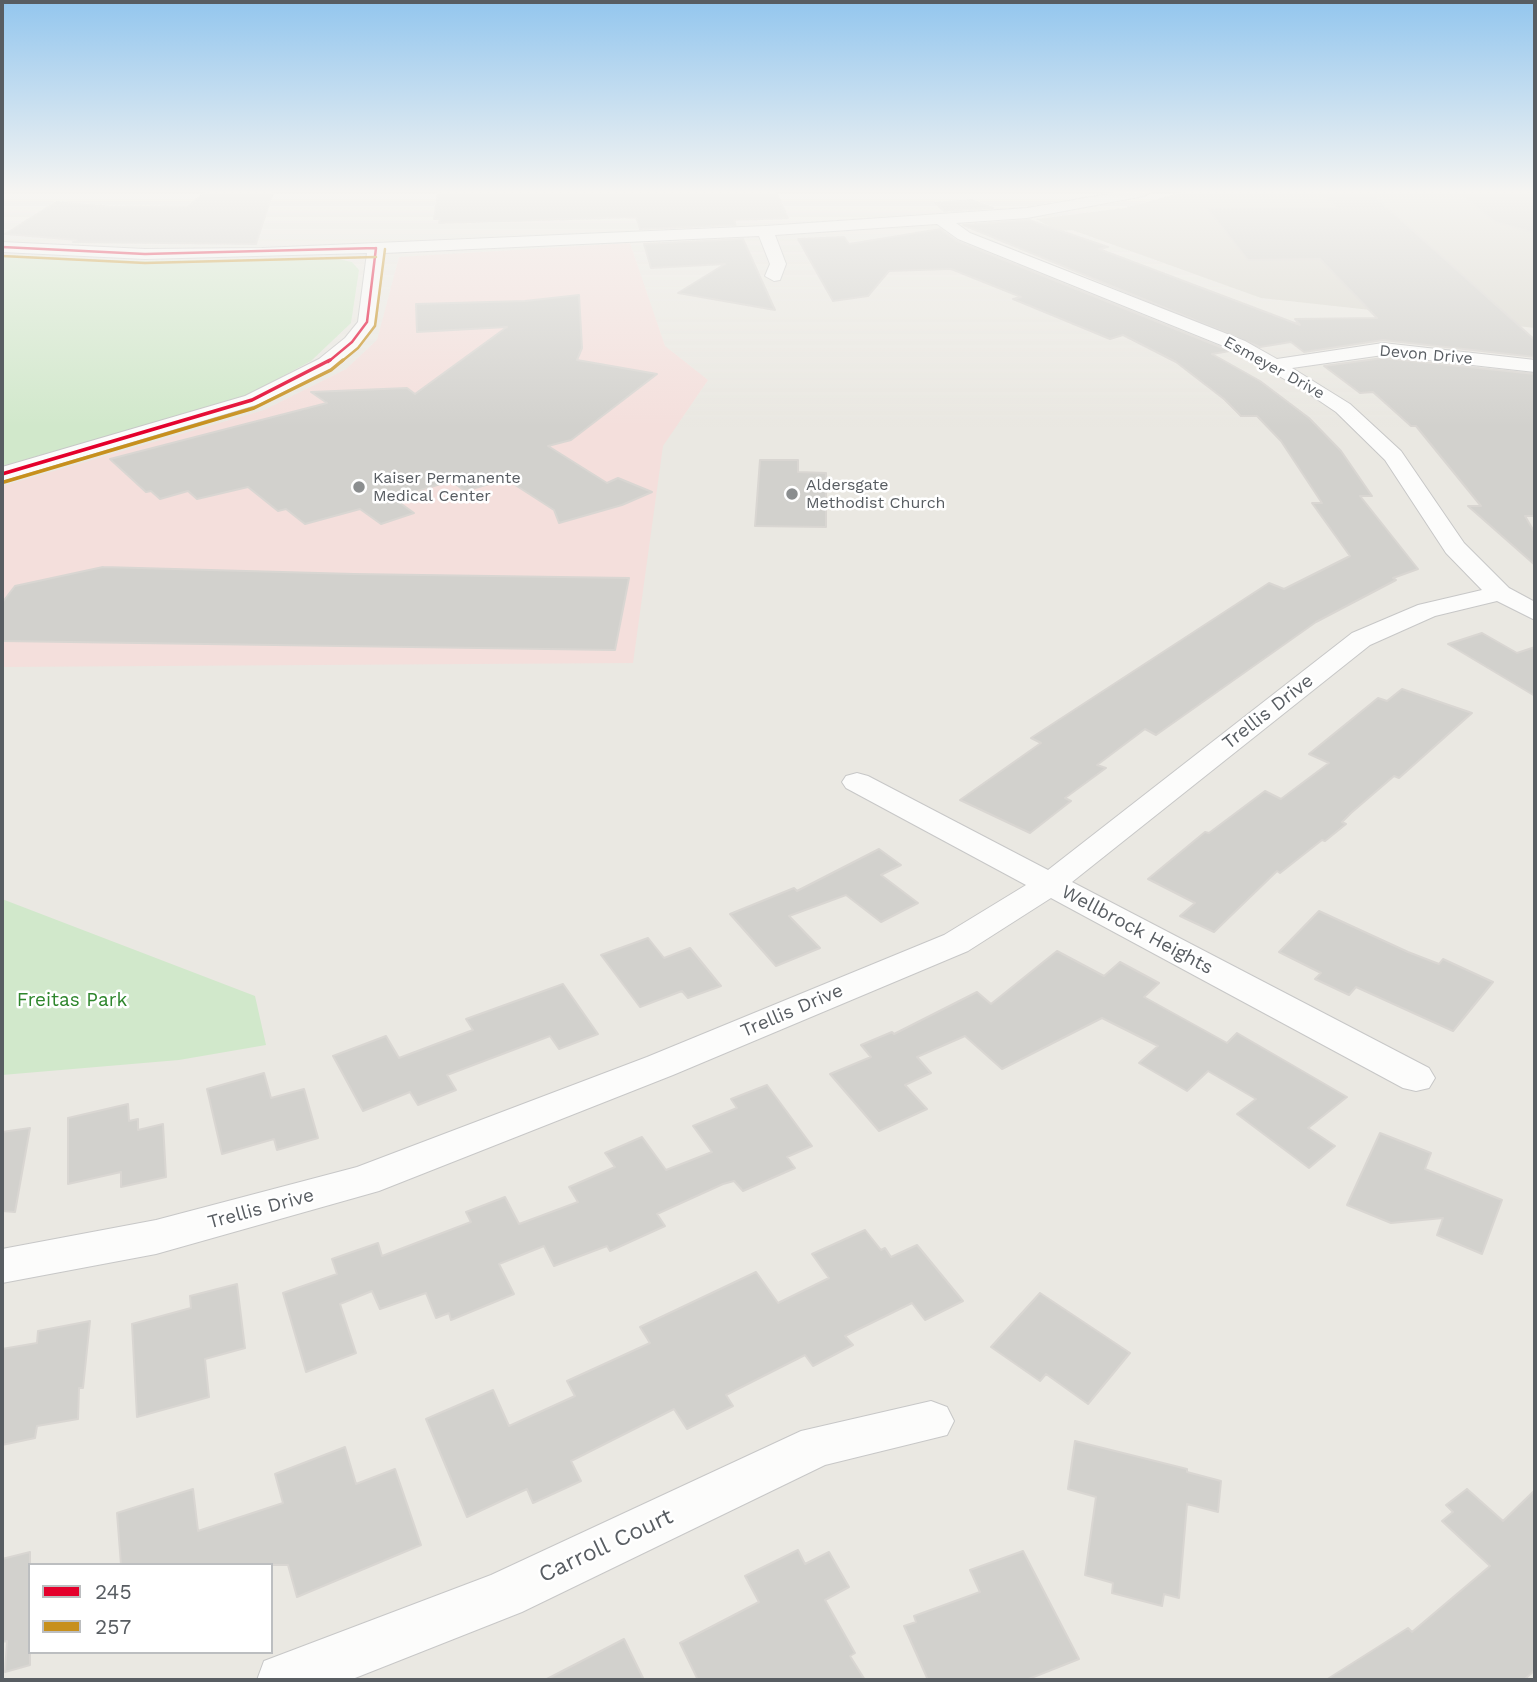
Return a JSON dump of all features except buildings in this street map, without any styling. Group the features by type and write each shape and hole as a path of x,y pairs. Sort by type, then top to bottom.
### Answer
{"street":[{"path":"2,474 252,400 326,363 352,342 367,322 373,270"},
{"path":"774,276 776,270"},
{"name":"Esmeyer Drive","path":"1051,270 1238,345 1343,408 1393,456 1455,548 1500,593 1535,612"},
{"name":"Devon Drive","path":"1275,365 1333,354 1383,349 1535,366"},
{"name":"Trellis Drive","path":"2,1266 156,1237 365,1180 660,1066 956,943 1050,884 1361,639 1427,610 1500,593"},
{"name":"Wellbrock Heights","path":"857,782 1416,1078"},
{"name":"Carroll Court","path":"283,1680 504,1595 818,1446 931,1421"}],"shaded area":[{"path":"395,270 639,270 665,346 708,380 663,446 633,663 2,667 2,486 264,410 346,369 377,340"},
{"path":"1185,270 1535,270 1535,328 1261,298"}],"green space":[{"path":"2,270 359,270 351,323 311,361 240,399 2,466"},
{"name":"Freitas Park","path":"2,899 255,996 266,1045 179,1060 2,1075"}],"transit line":[{"name":"245","path":"2,474 252,400 326,363 352,342 367,322 373,270"},
{"name":"257","path":"4,482 254,408 331,370 358,348 375,326 382,270"}],"place":[{"name":"Kaiser Permanente Medical Center","path":"359,487"},
{"name":"Aldersgate Methodist Church","path":"792,494"}]}
